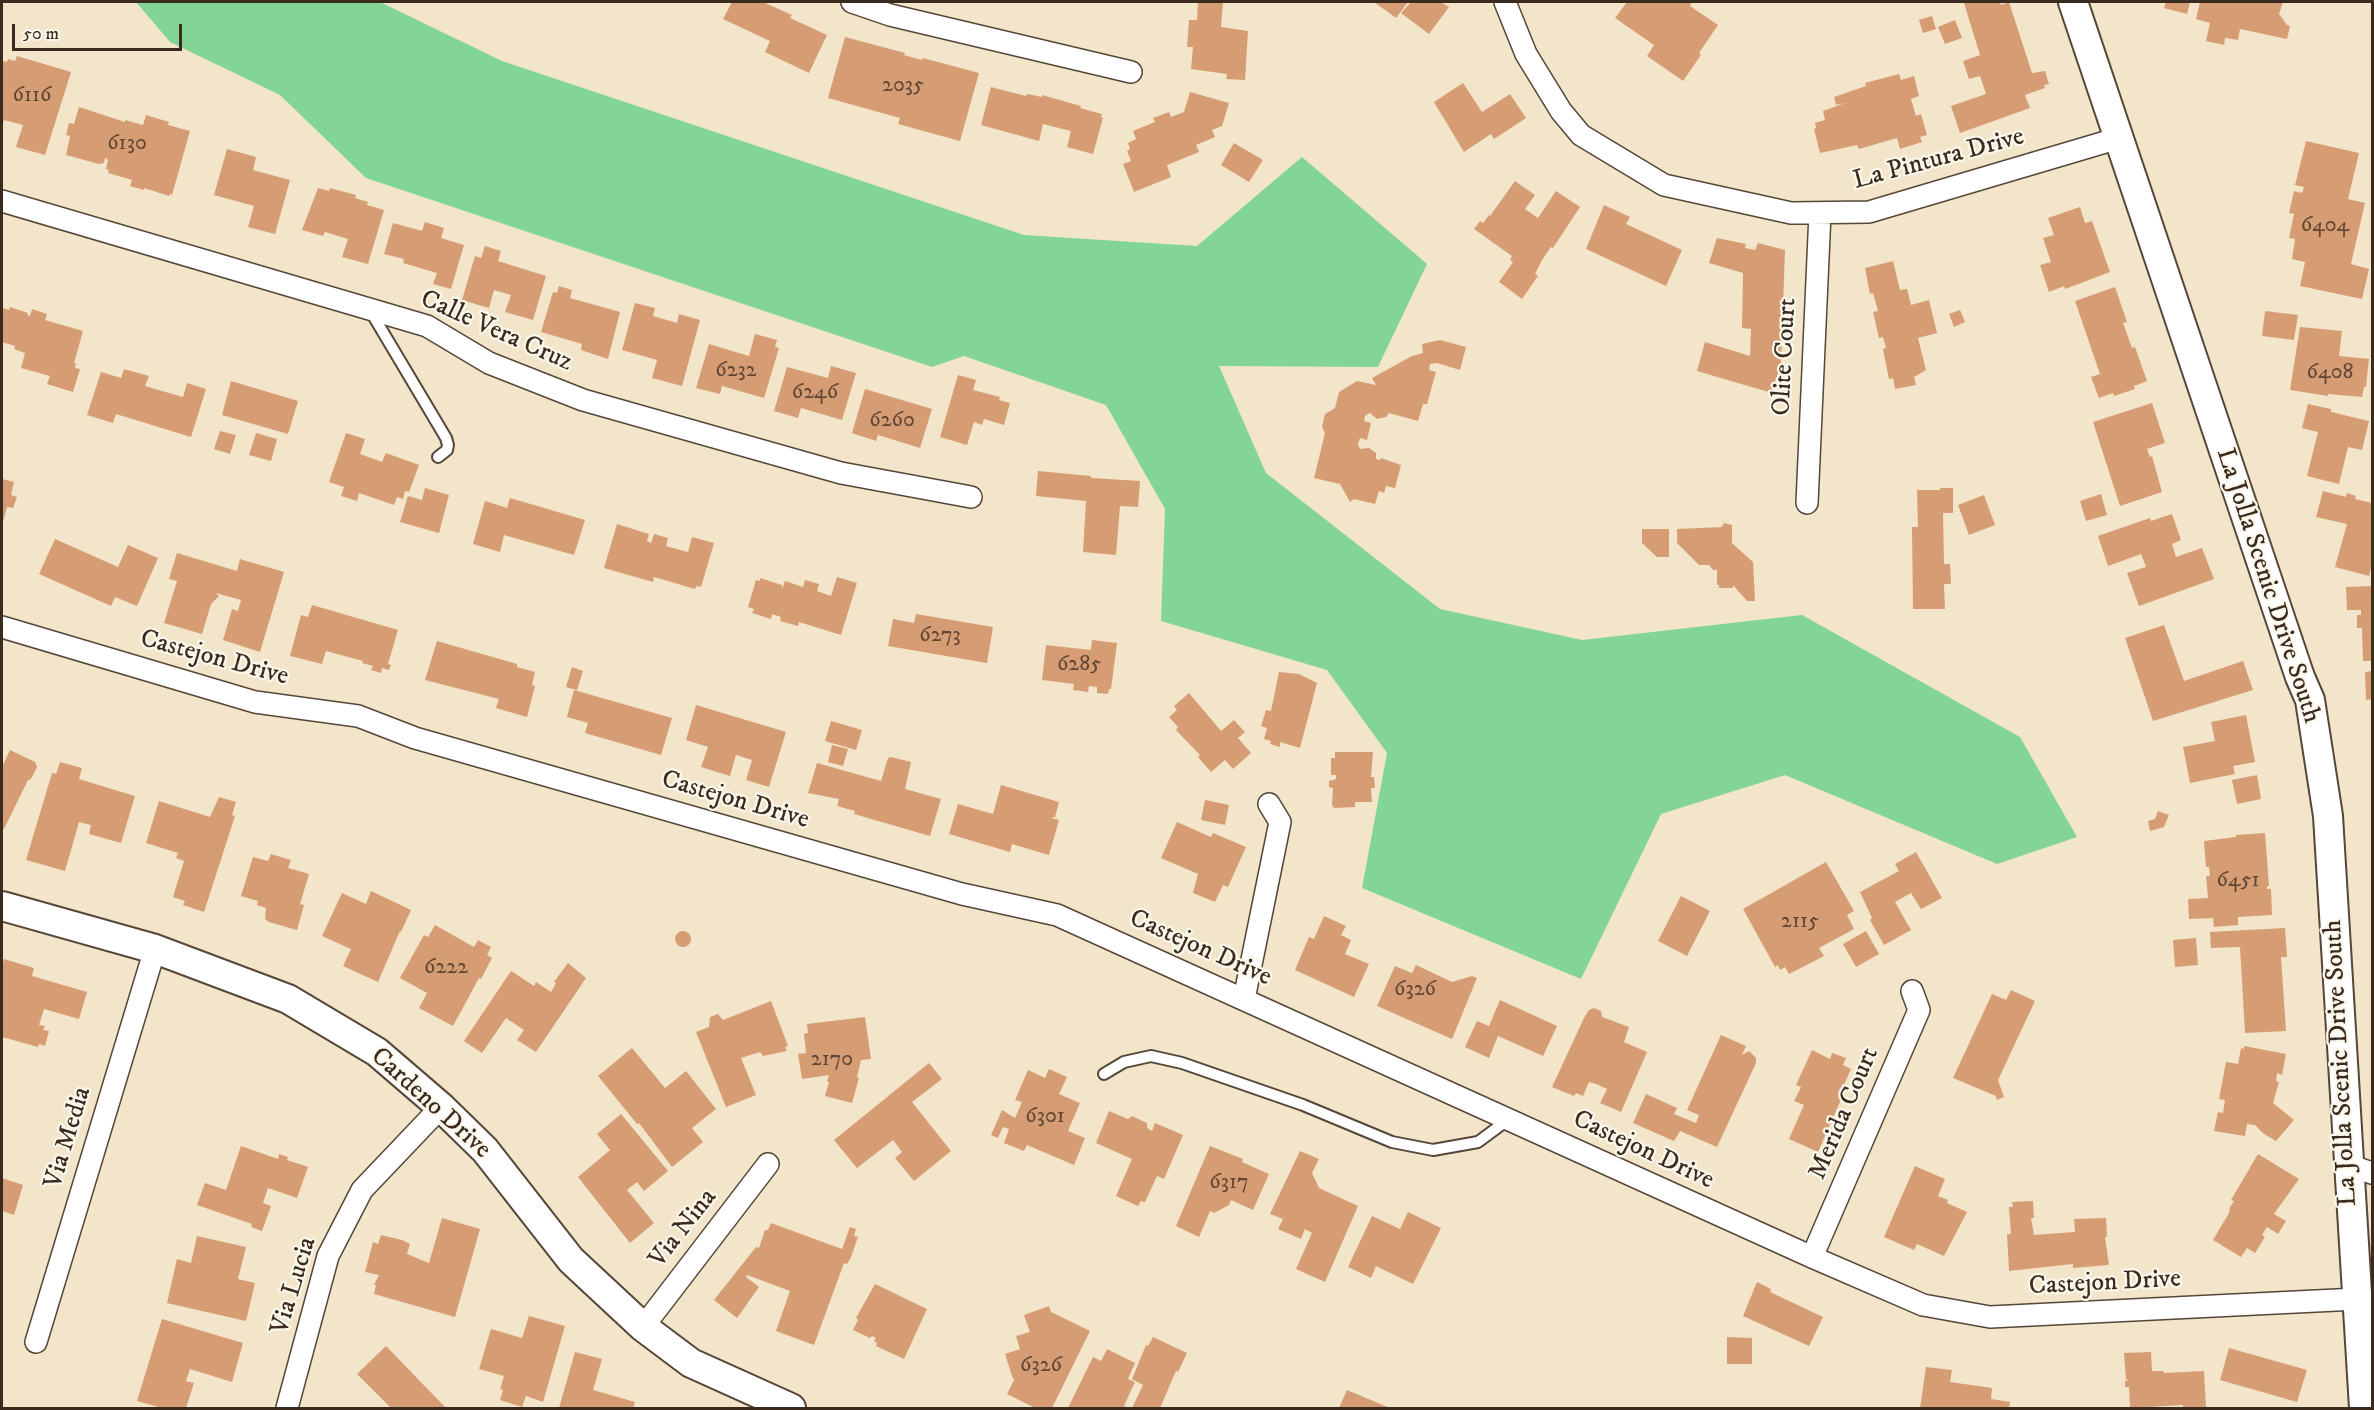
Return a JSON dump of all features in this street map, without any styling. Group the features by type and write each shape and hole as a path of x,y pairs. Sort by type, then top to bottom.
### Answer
{"street":[{"path":"852,2 890,15 1131,72"},
{"name":"La Pintura Drive","path":"1505,2 1526,54 1560,111 1581,135 1664,185 1791,213 1869,212 2119,138"},
{"name":"La Jolla Scenic Drive South","path":"2073,2 2300,677 2310,700 2328,816 2360,1169 2364,1408"},
{"name":"Calle Vera Cruz","path":"2,201 427,326 489,363 583,400 841,473 971,497"},
{"name":"Olite Court","path":"1807,503 1820,213"},
{"name":"Castejon Drive","path":"2,627 255,702 358,716 415,738 939,888 1057,915 1812,1257 1923,1305 1990,1317 2362,1314"},
{"path":"1244,999 1280,822 1269,804"},
{"name":"Cardeno Drive","path":"2,906 154,950 288,999 377,1052 441,1107 484,1150 572,1260 643,1327 691,1363 791,1408"},
{"name":"Via Media","path":"36,1342 154,950"},
{"name":"Merida Court","path":"1812,1257 1919,1010 1911,991"},
{"name":"Via Lucia","path":"287,1408 328,1256 342,1228 362,1190 441,1107"},
{"name":"Via Nina","path":"643,1327 768,1164"}],"lane":[{"path":"369,309 446,438 447,450 438,457"},
{"path":"1104,1074 1124,1062 1151,1056 1182,1063 1303,1105 1392,1142 1433,1150 1478,1142 1509,1119"}],"green space":[{"path":"136,2 380,2 502,61 1024,235 1197,246 1302,157 1427,264 1378,367 1219,366 1266,473 1440,609 1582,640 1802,615 2020,737 2077,837 1997,864 1785,775 1661,814 1581,979 1362,888 1387,753 1327,670 1161,621 1165,509 1106,405 964,356 932,367 366,178 280,95 170,42"}],"building":[{"path":"732,2 763,2 792,15 790,18 827,35 809,73 765,52 770,41 723,19"},
{"path":"1198,2 1223,2 1221,27 1248,31 1245,80 1226,79 1227,74 1191,69 1193,47 1187,47 1189,20 1197,20"},
{"path":"1374,2 1408,2 1396,18"},
{"path":"1411,2 1441,2 1449,7 1429,34 1401,13"},
{"path":"1627,2 1692,2 1690,6 1718,25 1683,81 1647,56 1654,45 1615,18"},
{"path":"2000,2 2001,5 2009,2 2032,73 2045,71 2049,84 2044,85 2045,88 2025,95 2030,108 1960,133 1951,106 1986,94 1980,76 1969,79 1963,61 1980,55 1964,3"},
{"path":"2166,2 2190,2 2187,14 2164,8"},
{"path":"2200,2 2283,2 2279,14 2290,26 2287,39 2240,29 2238,40 2225,38 2224,45 2206,41 2210,23 2196,19"},
{"path":"1932,16 1936,29 1923,33 1919,20"},
{"path":"1955,20 1962,38 1945,44 1938,27"},
{"path":"845,37 905,53 904,55 922,60 923,58 979,73 960,141 898,124 900,118 828,98"},
{"path":"17,56 71,72 45,155 16,147 23,125 4,120 2,127 2,61 7,62 8,59 15,61"},
{"path":"1899,74 1901,80 1914,76 1919,96 1911,99 1916,116 1921,114 1927,135 1920,137 1922,142 1900,149 1897,138 1859,149 1857,145 1820,153 1814,129 1816,128 1815,123 1825,120 1823,111 1845,103 1836,105 1834,97 1866,86 1865,83"},
{"path":"1463,83 1482,112 1510,94 1526,118 1494,139 1491,134 1464,152 1434,102"},
{"path":"991,87 1026,96 1027,94 1042,97 1042,95 1102,114 1103,118 1093,154 1067,147 1071,131 1043,124 1039,141 981,125"},
{"path":"1190,92 1229,103 1222,126 1212,130 1215,137 1196,145 1199,152 1167,165 1171,177 1134,192 1123,164 1131,161 1127,151 1130,149 1128,143 1136,139 1133,131 1155,122 1153,118 1169,112 1171,117 1184,112"},
{"path":"79,107 125,122 125,120 143,125 146,115 169,122 168,125 190,131 172,195 130,186 132,180 108,173 109,170 106,169 108,160 105,158 104,163 99,164 66,155 70,136 66,135 69,123 74,124"},
{"path":"2306,141 2359,153 2348,199 2365,203 2351,264 2369,269 2362,299 2300,286 2305,262 2292,259 2295,239 2289,238 2294,214 2289,213 2294,191 2302,193 2304,187 2295,185"},
{"path":"1234,143 1263,160 1249,182 1221,165"},
{"path":"227,149 256,157 253,170 290,180 275,234 248,227 254,206 214,195"},
{"path":"1515,181 1535,195 1525,209 1538,218 1556,191 1580,207 1553,248 1551,247 1542,260 1535,274 1538,276 1522,299 1499,282 1513,262 1510,260 1512,256 1474,229 1480,221 1483,223 1490,216"},
{"path":"318,188 329,191 330,188 356,195 355,198 368,202 367,205 384,210 368,264 342,257 348,239 325,232 323,236 302,230"},
{"path":"1604,205 1630,217 1626,224 1682,250 1666,286 1586,249"},
{"path":"2080,207 2085,223 2092,221 2110,272 2065,289 2064,286 2049,292 2040,265 2051,262 2043,238 2054,235 2048,218"},
{"path":"425,222 444,228 441,238 464,245 451,289 433,284 437,273 403,263 404,259 384,254 393,223 422,231"},
{"path":"1717,238 1746,244 1745,248 1755,250 1758,243 1785,250 1781,363 1772,393 1697,371 1705,342 1750,356 1751,329 1742,328 1743,273 1709,263"},
{"path":"485,246 501,251 498,261 546,276 533,320 505,312 511,295 494,290 489,308 462,300 475,256 481,258"},
{"path":"1893,261 1900,290 1907,289 1911,305 1929,300 1937,333 1918,338 1926,370 1914,377 1916,385 1895,389 1893,378 1889,379 1883,349 1886,348 1883,337 1879,338 1873,312 1878,311 1873,293 1870,294 1865,268"},
{"path":"559,286 572,290 570,298 620,312 608,359 581,350 582,344 541,332 553,292 557,293"},
{"path":"2115,287 2127,322 2123,323 2132,348 2135,347 2147,381 2134,386 2135,389 2099,398 2091,377 2100,374 2075,301"},
{"path":"635,303 655,308 653,316 677,323 679,314 700,320 682,386 652,378 657,360 622,350"},
{"path":"10,307 28,313 27,315 30,316 32,309 47,314 45,320 83,331 74,363 76,363 75,368 80,369 73,392 47,384 50,376 21,368 25,353 14,349 15,346 2,342 2,308 9,310"},
{"path":"1960,310 1965,322 1954,327 1949,314"},
{"path":"2265,311 2298,315 2294,340 2262,336"},
{"path":"2300,327 2342,331 2339,356 2369,359 2366,387 2364,387 2362,397 2328,394 2328,396 2290,390"},
{"path":"755,334 777,340 775,347 779,348 764,398 722,386 720,394 696,388 709,344 749,356"},
{"path":"1440,340 1466,347 1460,370 1437,363 1430,364 1429,370 1436,372 1427,404 1423,404 1418,421 1389,413 1386,417 1377,419 1370,413 1365,416 1364,421 1371,423 1367,440 1360,438 1358,444 1360,449 1369,448 1376,453 1376,459 1381,458 1401,465 1395,488 1386,486 1384,493 1379,491 1375,504 1354,499 1350,502 1340,484 1314,478 1325,433 1322,427 1325,414 1335,408 1339,392 1357,381 1376,385 1372,378 1412,356 1423,353 1422,344"},
{"path":"831,366 856,373 842,420 801,408 798,418 774,411 787,367 828,378"},
{"path":"124,369 149,376 145,386 183,397 187,383 206,389 191,437 116,414 113,423 87,415 101,372 121,378"},
{"path":"958,375 976,380 973,390 1000,397 999,400 1010,403 1004,425 984,419 982,425 974,422 967,445 940,437"},
{"path":"231,381 298,401 288,434 222,415"},
{"path":"865,389 932,409 920,448 878,435 876,441 852,433"},
{"path":"2152,403 2165,443 2147,449 2150,457 2152,456 2162,492 2120,506 2093,422"},
{"path":"2308,404 2369,421 2362,450 2348,447 2339,484 2307,476 2318,432 2302,428"},
{"path":"220,431 236,435 230,454 214,449"},
{"path":"256,433 277,439 271,461 249,455"},
{"path":"346,433 365,439 360,454 382,462 386,453 419,465 409,492 405,491 403,499 397,497 394,505 359,493 357,501 341,496 344,487 329,482"},
{"path":"1038,471 1140,481 1138,507 1120,506 1116,555 1083,552 1086,501 1036,496"},
{"path":"2,479 14,482 11,495 17,497 13,508 7,507 2,525"},
{"path":"425,488 449,495 439,533 400,522 408,496 422,500"},
{"path":"1940,488 1953,488 1953,513 1943,513 1944,564 1950,564 1951,584 1944,584 1945,609 1913,609 1912,527 1918,527 1917,490 1940,490"},
{"path":"2323,491 2346,497 2347,493 2356,496 2355,499 2372,503 2372,564 2369,576 2335,567 2347,524 2316,517"},
{"path":"2101,494 2107,515 2086,521 2080,501"},
{"path":"1984,495 1995,525 1969,535 1958,505"},
{"path":"510,498 585,520 574,555 504,535 500,552 473,544 485,501 507,508"},
{"path":"2172,514 2181,540 2172,544 2176,557 2202,548 2214,579 2139,606 2127,573 2146,567 2141,554 2108,566 2098,536 2150,518 2151,521"},
{"path":"1724,523 1732,525 1732,543 1753,562 1755,601 1747,601 1733,585 1733,588 1719,588 1717,570 1713,570 1709,565 1699,565 1677,543 1677,529 1722,527"},
{"path":"617,524 649,534 647,541 651,543 654,534 668,538 666,546 688,552 692,537 714,543 701,587 696,586 695,589 654,577 653,582 604,568"},
{"path":"1642,529 1669,529 1669,557 1657,557 1642,543"},
{"path":"55,539 118,567 128,545 158,558 137,606 115,597 111,606 39,574"},
{"path":"177,553 237,571 240,559 284,572 260,652 223,640 232,609 238,611 241,600 216,593 219,596 211,604 202,634 164,623 177,581 169,579"},
{"path":"837,577 857,583 841,635 799,622 798,626 780,621 781,617 772,614 771,619 752,613 754,609 748,607 756,580 760,581 760,578 782,585 782,589 785,581 803,587 805,580 819,584 817,591 831,596"},
{"path":"2372,586 2372,661 2363,661 2362,628 2357,628 2357,615 2361,615 2361,610 2347,610 2346,587"},
{"path":"312,605 398,630 388,664 391,665 389,670 382,668 381,673 371,670 373,666 362,663 363,661 326,651 322,664 290,656 301,615 308,617"},
{"path":"916,614 993,627 987,663 888,646 893,619 914,623"},
{"path":"2164,625 2184,681 2243,661 2253,690 2153,721 2125,638"},
{"path":"1092,640 1117,643 1111,689 1108,694 1097,693 1097,687 1089,686 1088,692 1073,690 1074,684 1042,680 1046,645 1091,650"},
{"path":"437,641 517,664 517,667 535,672 532,685 535,686 527,717 496,708 499,699 425,680"},
{"path":"572,667 583,671 577,690 566,687"},
{"path":"2372,671 2372,699 2366,700 2365,672"},
{"path":"1279,672 1299,674 1317,683 1300,748 1280,742 1280,747 1264,739 1267,728 1261,726 1266,710 1271,711"},
{"path":"574,690 672,718 661,755 585,733 588,723 567,717"},
{"path":"1189,693 1221,731 1234,720 1245,732 1238,738 1251,753 1233,769 1225,760 1211,772 1198,757 1200,755 1176,730 1178,727 1169,717 1177,710 1174,706"},
{"path":"696,705 786,732 769,787 746,780 752,760 736,755 730,776 701,767 708,747 686,740"},
{"path":"2246,715 2255,762 2233,766 2235,774 2190,783 2183,747 2215,741 2211,722"},
{"path":"831,721 862,730 856,750 825,741"},
{"path":"832,745 848,749 843,766 828,762"},
{"path":"10,750 35,762 37,767 31,779 28,780 4,829 2,827 2,767"},
{"path":"1335,752 1373,752 1371,777 1374,777 1375,788 1371,788 1372,802 1355,802 1355,807 1334,808 1332,805 1333,788 1329,787 1329,781 1336,779 1336,775 1331,775 1331,758 1335,758"},
{"path":"888,758 911,762 905,789 941,799 930,836 854,814 855,811 837,806 839,799 808,793 817,763 881,781"},
{"path":"60,762 82,768 79,779 135,796 121,843 89,834 91,825 79,822 65,871 26,860 52,773 56,774"},
{"path":"2257,775 2261,799 2237,804 2232,780"},
{"path":"1001,785 1059,802 1055,817 1051,818 1059,820 1049,855 1012,844 1010,852 949,834 958,804 993,814"},
{"path":"219,797 236,802 232,815 235,816 204,912 183,905 185,901 173,897 184,861 176,858 178,853 146,843 159,801 210,817"},
{"path":"1205,800 1229,805 1225,825 1201,820"},
{"path":"2158,811 2169,815 2164,827 2150,831 2148,821 2155,819"},
{"path":"1177,822 1211,837 1213,833 1246,847 1228,887 1223,885 1215,902 1193,893 1198,874 1161,858"},
{"path":"2265,833 2269,886 2267,889 2271,889 2272,915 2238,917 2238,925 2214,927 2213,918 2189,919 2188,899 2208,898 2206,876 2210,876 2209,867 2206,867 2204,841"},
{"path":"1916,852 1942,898 1921,909 1911,893 1895,902 1911,930 1884,945 1870,920 1872,918 1860,892 1899,871 1895,864"},
{"path":"271,854 291,860 288,868 309,874 300,904 304,905 297,930 269,922 265,919 266,908 257,905 258,901 241,896 253,857 268,861"},
{"path":"1826,862 1854,911 1847,915 1854,929 1819,948 1824,956 1789,974 1785,967 1780,970 1778,965 1775,967 1743,909"},
{"path":"371,891 411,910 378,982 343,966 351,949 322,936 342,893 366,904"},
{"path":"1681,896 1710,911 1687,956 1658,941"},
{"path":"1324,916 1346,926 1341,935 1351,940 1345,954 1369,964 1354,997 1295,970 1309,937 1314,939"},
{"path":"435,925 474,947 478,940 491,947 487,955 492,958 453,1026 419,1008 427,993 400,978 424,935 428,937"},
{"path":"2285,928 2287,957 2281,957 2286,1031 2245,1033 2240,947 2211,948 2210,932"},
{"path":"683,931 689,933 691,939 689,945 683,947 677,945 675,939 677,933"},
{"path":"1866,931 1879,954 1856,967 1843,944"},
{"path":"2196,938 2198,965 2175,967 2173,940"},
{"path":"4,959 34,968 32,976 87,992 79,1019 44,1009 39,1025 45,1026 43,1030 49,1031 45,1046 39,1044 38,1047 2,1037 2,966"},
{"path":"568,963 586,978 536,1052 517,1040 524,1030 506,1018 482,1053 464,1041 511,971 534,986 536,982 551,992 556,983 554,982"},
{"path":"1416,965 1452,982 1472,976 1477,978 1452,1039 1377,1006 1395,966 1412,973"},
{"path":"2011,990 2035,1001 1998,1080 2004,1097 1997,1100 1996,1096 1953,1078 1992,994 2006,1000"},
{"path":"1500,1000 1557,1026 1543,1056 1498,1036 1489,1058 1465,1047 1477,1021 1489,1026"},
{"path":"771,1001 788,1046 785,1047 787,1051 763,1056 760,1052 741,1058 756,1095 726,1107 696,1032 709,1027 710,1017 718,1014 723,1020"},
{"path":"1594,1008 1601,1011 1602,1017 1629,1027 1624,1042 1647,1052 1621,1112 1600,1103 1607,1089 1596,1084 1589,1082 1583,1096 1576,1093 1574,1096 1552,1087 1584,1018 1589,1010"},
{"path":"865,1017 871,1059 861,1060 852,1103 825,1096 829,1075 802,1079 798,1054 806,1053 804,1034 808,1033 807,1024"},
{"path":"1721,1035 1746,1046 1742,1055 1749,1051 1756,1058 1756,1063 1717,1147 1680,1131 1674,1141 1633,1123 1646,1094 1677,1108 1674,1114 1696,1123 1699,1115 1687,1110"},
{"path":"2244,1046 2286,1054 2282,1075 2277,1073 2276,1081 2279,1082 2273,1103 2294,1120 2276,1141 2255,1125 2247,1124 2245,1136 2214,1131 2218,1112 2223,1113 2225,1100 2219,1099 2226,1062 2238,1064 2241,1048 2244,1049"},
{"path":"632,1048 665,1088 686,1071 716,1109 692,1128 703,1142 672,1167 639,1123 637,1124 598,1076"},
{"path":"1812,1050 1830,1059 1832,1053 1846,1058 1843,1065 1851,1069 1843,1087 1846,1088 1818,1152 1789,1139 1804,1105 1794,1101 1801,1087 1796,1085"},
{"path":"929,1063 942,1079 912,1102 951,1151 914,1181 895,1158 902,1152 893,1140 857,1168 834,1140"},
{"path":"1049,1069 1067,1077 1059,1094 1080,1103 1068,1131 1085,1138 1074,1165 1027,1145 1024,1151 1004,1143 1009,1129 1003,1127 998,1138 991,1135 1002,1110 1015,1118 1022,1102 1015,1100 1028,1070 1045,1078"},
{"path":"1109,1111 1128,1119 1132,1116 1147,1123 1147,1128 1152,1131 1155,1123 1183,1135 1164,1179 1157,1176 1145,1202 1141,1201 1138,1206 1116,1196 1132,1159 1096,1143"},
{"path":"621,1114 668,1171 644,1191 637,1182 627,1190 654,1223 630,1243 578,1177 610,1150 597,1134"},
{"path":"241,1146 278,1159 279,1154 288,1157 287,1160 308,1167 297,1198 268,1188 263,1203 271,1206 262,1231 251,1227 252,1224 197,1205 205,1183 226,1190"},
{"path":"1210,1146 1243,1159 1242,1162 1269,1174 1253,1210 1231,1200 1229,1205 1214,1213 1210,1211 1199,1237 1176,1226"},
{"path":"1300,1151 1319,1159 1312,1173 1319,1188 1358,1206 1325,1282 1296,1269 1312,1233 1305,1229 1301,1239 1278,1229 1283,1219 1270,1214"},
{"path":"2258,1154 2299,1179 2274,1214 2286,1221 2278,1234 2267,1227 2262,1235 2265,1237 2255,1253 2247,1248 2241,1257 2213,1240 2229,1213 2234,1201 2231,1200"},
{"path":"1915,1166 1945,1179 1938,1196 1967,1212 1944,1256 1917,1244 1914,1250 1884,1237"},
{"path":"2,1178 23,1185 14,1215 2,1211"},
{"path":"2033,1201 2034,1218 2031,1218 2034,1235 2075,1232 2074,1219 2106,1218 2107,1237 2105,1237 2109,1265 2073,1268 2073,1264 2009,1271 2007,1234 2011,1234 2009,1207 2013,1207 2012,1202"},
{"path":"1408,1212 1441,1228 1413,1284 1376,1266 1371,1278 1348,1267 1372,1216 1400,1229"},
{"path":"442,1218 480,1229 455,1317 374,1294 376,1285 374,1285 379,1275 365,1272 373,1242 378,1244 381,1235 402,1240 410,1244 407,1254 429,1263"},
{"path":"771,1223 842,1249 850,1227 856,1229 854,1236 858,1237 851,1257 847,1264 844,1263 814,1345 776,1331 790,1291 747,1275 746,1277 759,1287 737,1318 714,1300 756,1247 759,1248 765,1230 768,1230"},
{"path":"197,1236 246,1247 238,1279 255,1283 246,1321 167,1303 177,1259 191,1263"},
{"path":"1757,1282 1771,1289 1770,1292 1823,1317 1809,1346 1743,1316"},
{"path":"875,1284 927,1309 904,1359 876,1346 877,1343 874,1341 876,1338 872,1336 870,1338 853,1330 858,1320 856,1318"},
{"path":"1049,1306 1051,1312 1090,1331 1052,1408 1035,1408 1007,1394 1015,1378 1013,1379 1005,1354 1020,1349 1016,1336 1030,1332 1024,1315"},
{"path":"529,1316 565,1326 543,1402 526,1396 522,1407 500,1400 503,1390 500,1389 504,1376 479,1369 491,1329 522,1338"},
{"path":"162,1319 243,1343 232,1382 190,1369 186,1381 194,1383 186,1408 162,1408 137,1401"},
{"path":"1153,1337 1187,1353 1178,1372 1176,1371 1160,1408 1132,1408 1143,1385 1132,1379 1146,1345 1148,1346"},
{"path":"1727,1337 1752,1338 1752,1364 1727,1364"},
{"path":"386,1346 446,1408 391,1408 357,1374"},
{"path":"2229,1348 2307,1370 2297,1402 2220,1380"},
{"path":"1107,1349 1135,1363 1128,1379 1135,1382 1124,1406 1129,1408 1068,1408 1093,1357 1101,1361"},
{"path":"575,1352 602,1359 593,1390 635,1402 633,1408 559,1408"},
{"path":"2151,1352 2152,1371 2163,1371 2164,1373 2204,1371 2206,1408 2183,1408 2183,1405 2130,1408 2129,1387 2125,1387 2125,1381 2129,1380 2126,1379 2124,1353"},
{"path":"1926,1367 1952,1370 1950,1382 1992,1388 1991,1399 2010,1402 2009,1408 1920,1408"},
{"path":"1347,1390 1390,1408 1339,1408"}]}
